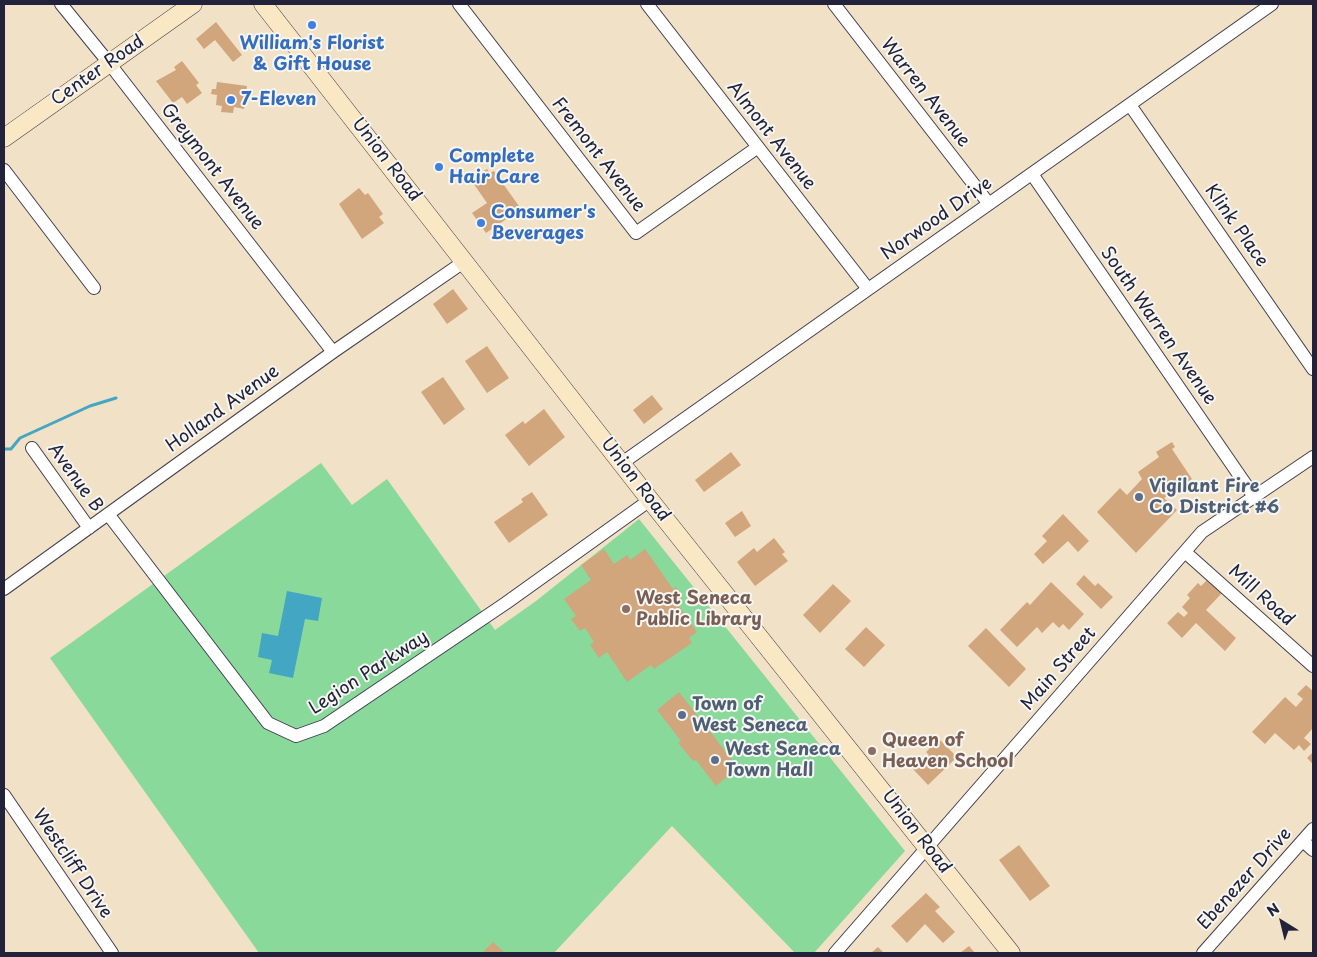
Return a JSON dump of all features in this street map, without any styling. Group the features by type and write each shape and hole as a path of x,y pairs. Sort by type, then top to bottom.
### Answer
{"main road":[{"name":"Center Road","path":"4,138 193,4"},
{"name":"Union Road","path":"263,4 650,500 1011,953"}],"street":[{"name":"Greymont Avenue","path":"61,4 109,63 332,352"},
{"name":"Fremont Avenue","path":"459,4 636,233 758,147"},
{"name":"Almont Avenue","path":"647,4 868,289"},
{"name":"Warren Avenue","path":"834,4 989,204"},
{"name":"Norwood Drive","path":"622,463 1272,4"},
{"name":"Klink Place","path":"1130,104 1313,369"},
{"path":"4,170 94,288"},
{"name":"South Warren Avenue","path":"1032,174 1255,498"},
{"name":"Holland Avenue","path":"4,589 332,352 465,261"},
{"name":"Avenue B","path":"32,448 89,528"},
{"name":"Main Street","path":"835,953 1202,532 1255,498 1313,457"},
{"name":"Legion Parkway","path":"108,514 268,723 296,736 324,726 506,602 650,500"},
{"name":"Mill Road","path":"1185,552 1313,666"},
{"name":"Westcliff Drive","path":"4,795 112,953"},
{"name":"Ebenezer Drive","path":"1203,953 1313,829"},
{"path":"1303,841 1313,850"}],"green space":[{"path":"321,463 352,505 387,479 495,630 536,601 639,519 905,851 814,953 795,953 672,826 554,953 259,953 50,658"}],"water":[{"path":"287,591 322,598 318,621 305,619 293,678 269,673 272,660 258,657 262,633 278,636"}],"building":[{"path":"216,22 242,55 233,62 215,40 204,49 196,39"},
{"path":"182,61 199,83 196,85 202,93 187,104 182,97 173,103 156,81 176,70 174,67"},
{"name":"7-Eleven","path":"217,82 247,86 244,109 234,107 233,113 221,112 222,106 216,105 217,95 211,94 212,89 216,89"},
{"path":"487,169 490,173 494,171 521,209 486,233 472,213 487,203 471,180"},
{"path":"359,188 365,195 368,193 383,214 379,217 384,223 362,239 339,204"},
{"path":"453,289 468,309 447,324 433,304"},
{"path":"487,346 509,378 487,393 465,361"},
{"path":"443,377 465,409 444,425 421,392"},
{"path":"652,395 663,409 644,424 633,410"},
{"path":"544,409 565,437 529,466 505,435 523,421 525,424"},
{"name":"Vigilant Fire Co District #6","path":"1172,442 1175,447 1172,449 1192,479 1164,498 1177,510 1136,553 1097,512 1120,488 1127,495 1142,479 1138,472 1159,457 1156,452"},
{"path":"731,452 741,465 704,492 695,480"},
{"path":"532,492 548,515 509,543 494,522 523,502 521,499"},
{"path":"742,511 751,526 735,537 725,523"},
{"path":"1063,514 1089,541 1078,552 1068,541 1043,564 1034,554 1047,541 1042,536"},
{"path":"774,538 785,552 782,554 788,561 755,586 737,562 754,548 757,552"},
{"name":"West Seneca Public Library","path":"604,549 614,564 627,555 630,560 645,549 673,589 676,587 683,597 676,602 697,632 689,638 692,643 654,669 651,665 627,682 607,652 599,658 590,645 594,642 585,628 580,631 571,619 576,616 564,599 591,580 581,565"},
{"path":"1084,575 1095,586 1098,583 1113,597 1101,609 1076,584"},
{"path":"1207,580 1222,593 1206,610 1236,638 1225,651 1196,623 1182,638 1167,623 1178,612 1184,617 1188,613 1182,607 1190,598 1187,595 1198,583 1201,586"},
{"path":"1051,582 1084,614 1069,630 1063,624 1059,628 1053,622 1042,633 1037,627 1017,647 1000,630 1027,602 1030,605"},
{"path":"833,584 851,601 820,633 803,615"},
{"path":"866,627 885,645 864,667 845,649"},
{"path":"986,628 1026,669 1009,687 968,646"},
{"path":"1306,685 1313,691 1313,728 1304,738 1311,744 1304,751 1299,745 1294,750 1275,733 1265,744 1252,732 1285,697 1296,707 1303,699 1297,694"},
{"path":"679,692 703,723 707,721 712,728 709,730 738,768 716,786 696,760 693,761 678,743 681,741 657,710"},
{"path":"939,739 957,757 928,785 912,768 918,762 920,765 929,755 926,752"},
{"path":"1313,752 1313,764 1307,758"},
{"path":"1019,845 1050,886 1030,901 999,860"},
{"path":"926,893 940,907 935,911 955,932 943,943 925,924 907,943 891,926"},
{"path":"493,942 505,953 482,953"},
{"path":"969,946 975,953 960,953"},
{"path":"878,947 884,953 871,953"}],"waterway":[{"path":"4,449 11,449 20,438 90,406 116,398"}],"place":[{"name":"William's Florist & Gift House","path":"312,25"},
{"name":"7-Eleven","path":"231,100"},
{"name":"Complete Hair Care","path":"439,167"},
{"name":"Consumer's Beverages","path":"481,223"},
{"name":"Vigilant Fire Co District #6","path":"1139,497"},
{"name":"West Seneca Public Library","path":"626,609"},
{"name":"Town of West Seneca","path":"682,715"},
{"name":"Queen of Heaven School","path":"872,751"},
{"name":"West Seneca Town Hall","path":"715,760"}]}
